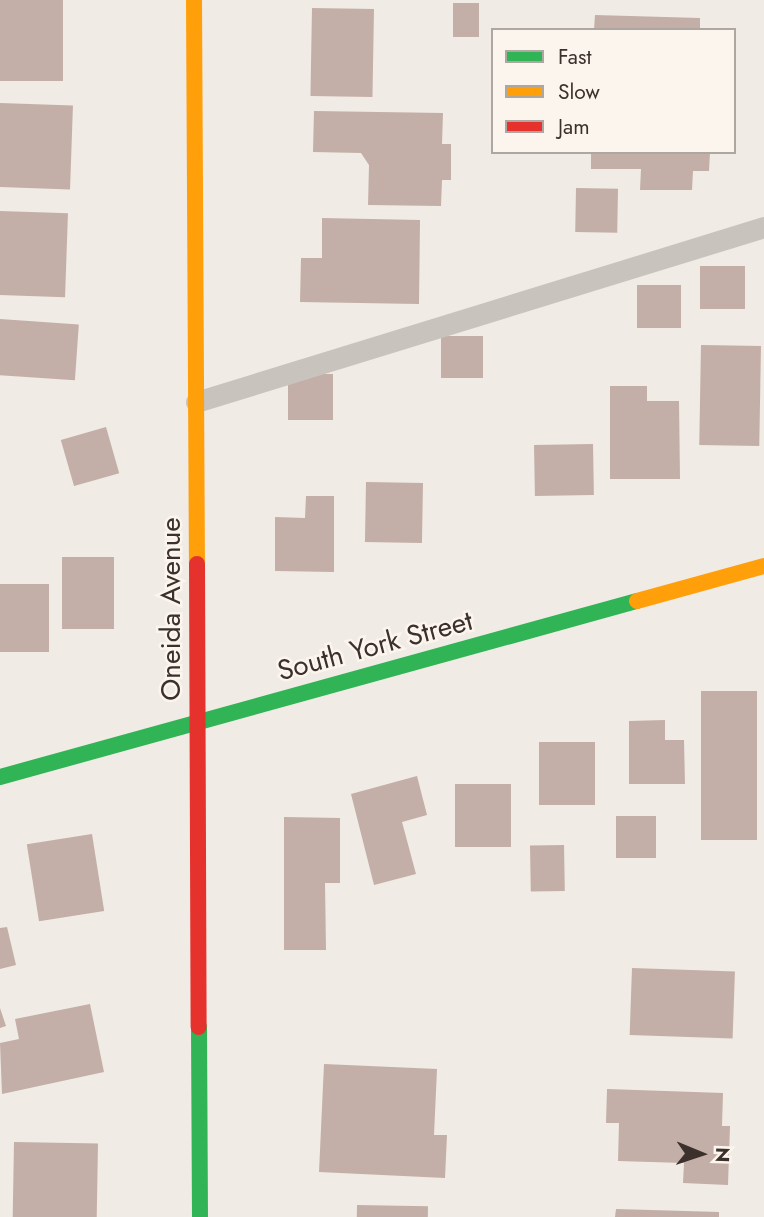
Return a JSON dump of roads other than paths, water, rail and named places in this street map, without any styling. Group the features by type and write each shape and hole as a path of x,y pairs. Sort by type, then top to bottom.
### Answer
{"street":[{"name":"Oneida Avenue","path":"194,0 200,1217"},
{"name":"South York Street","path":"0,777 764,566"}],"lane":[{"path":"196,402 764,227"}]}
